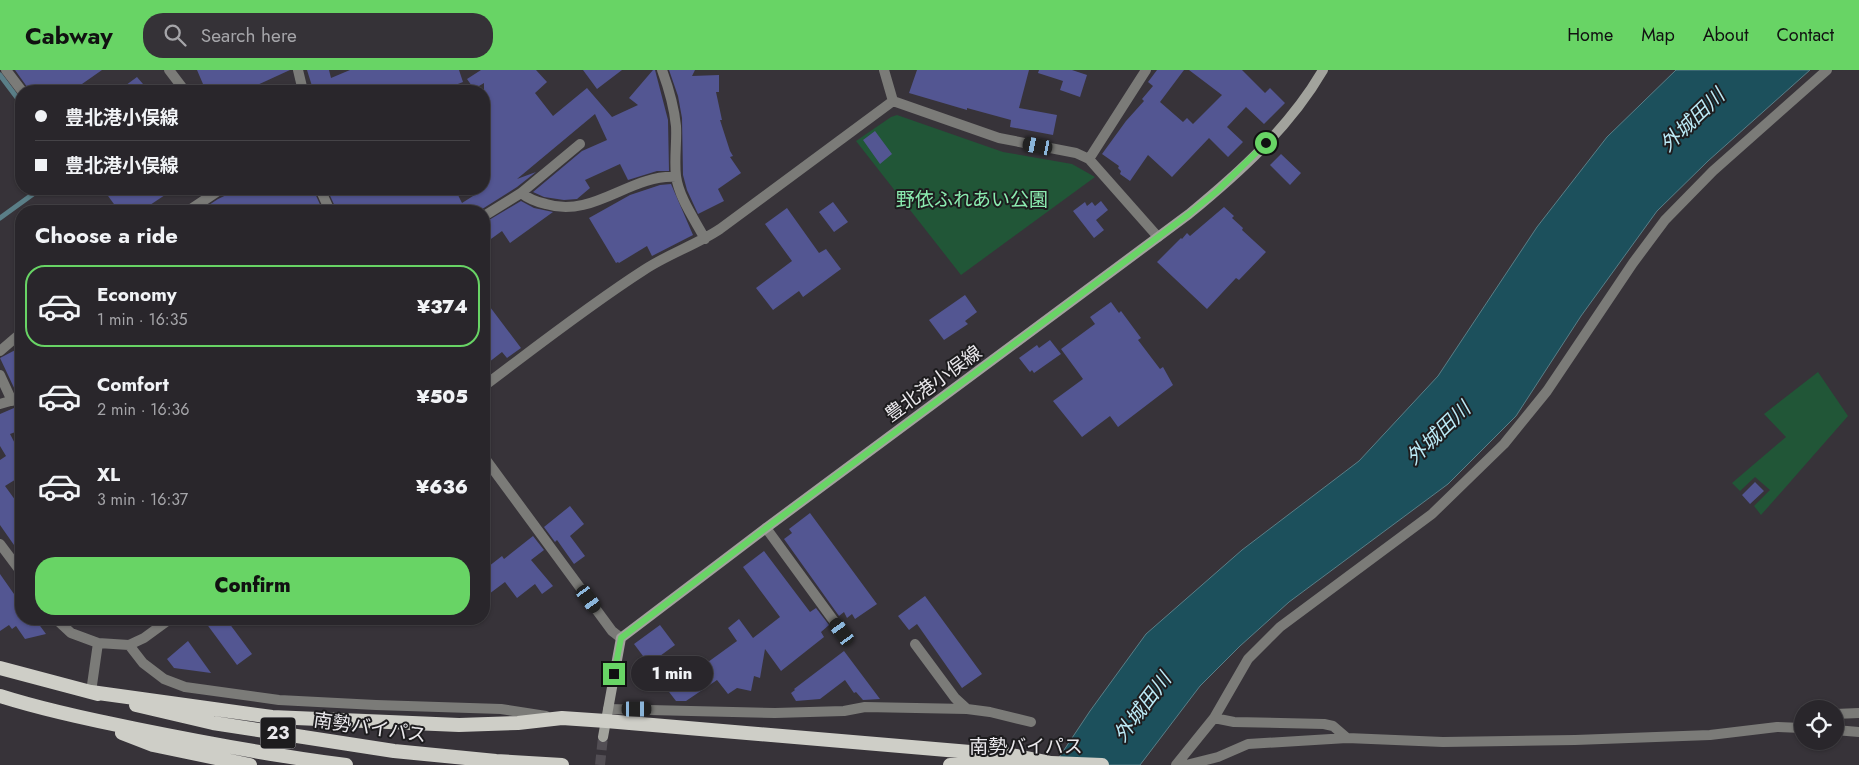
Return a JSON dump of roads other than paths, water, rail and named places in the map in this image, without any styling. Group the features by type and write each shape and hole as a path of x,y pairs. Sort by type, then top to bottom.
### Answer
{"highway":[{"name":"南勢バイパス","path":"0,668 146,708 222,725 394,751 562,765"},
{"path":"91,692 272,716 459,725 518,723 607,715 982,753 1000,753 1051,763"},
{"name":"23","path":"0,696 86,718 193,741 346,765"},
{"path":"86,718 153,745 250,765"},
{"name":"南勢バイパス","path":"950,765 1051,763 1102,765"}],"main road":[{"name":"豊北港小俣線","path":"621,638 1217,191 1278,131 1310,91 1323,70"},
{"path":"603,737 621,638"}],"street":[{"path":"6,70 17,85"},
{"path":"169,70 180,85"},
{"path":"298,70 302,85"},
{"path":"662,70 672,98 676,128 676,177 680,192 705,239"},
{"path":"884,70 893,102"},
{"path":"1089,159 1146,70"},
{"path":"1176,765 1214,718 1248,659 1280,627 1426,518 1504,444 1547,391 1665,220 1713,170 1827,70"},
{"path":"893,102 999,138 1076,153 1089,159 1158,237"},
{"path":"490,382 646,268 705,239 893,102"},
{"path":"490,212 521,193 580,144"},
{"path":"521,193 529,199 555,207 568,208 592,204 638,183 662,177 676,177"},
{"path":"197,205 212,195"},
{"path":"0,351 15,338"},
{"path":"0,376 15,396"},
{"path":"0,404 15,400"},
{"path":"490,465 612,631 621,638"},
{"path":"766,528 842,632"},
{"path":"0,544 15,564"},
{"path":"62,625 71,633 98,643 129,645 144,638 162,625"},
{"path":"91,692 98,643"},
{"path":"916,644 955,698 966,709"},
{"path":"129,645 143,664 164,679 185,687 279,700 501,709 562,718"},
{"path":"607,715 844,711 866,707 966,709 990,712 1031,722"},
{"path":"1844,714 1859,713"},
{"path":"1214,718 1234,722 1324,724 1333,726 1347,738"},
{"path":"1777,727 1794,722"},
{"path":"1186,765 1218,757 1248,744 1347,738 1443,742 1566,740 1710,734 1777,727 1794,728"},
{"path":"1844,731 1859,732"}],"water":[{"name":"外城田川","path":"1676,70 1810,70 1708,161 1657,211 1581,316 1516,416 1448,484 1289,602 1240,646 1200,686 1140,765 1054,765 1090,711 1146,634 1242,550 1359,461 1438,376 1537,227 1607,137"}],"waterway":[{"path":"0,75 15,95"},
{"path":"18,205 32,195"},
{"path":"0,218 15,207"}],"tunnel":[{"path":"600,765 603,737"}],"park label":[{"name":"野依ふれあい公園","path":"972,199"}]}
